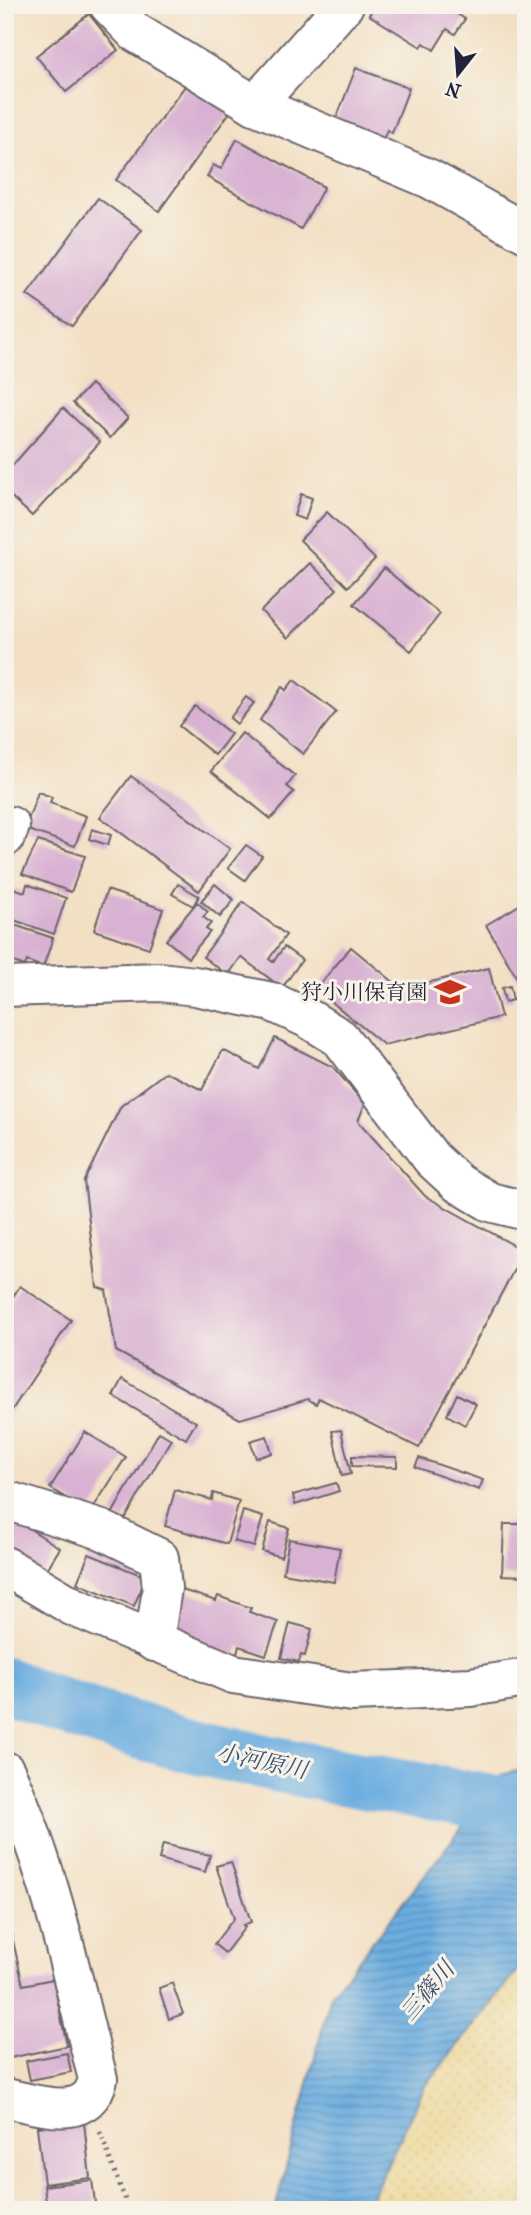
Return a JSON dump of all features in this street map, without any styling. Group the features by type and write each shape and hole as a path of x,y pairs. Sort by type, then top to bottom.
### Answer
{"street":[{"path":"109,5 135,32 256,105 430,179 526,233"},
{"path":"256,105 344,5"},
{"path":"5,987 160,982 208,988 272,1002 340,1038 432,1159 458,1184 490,1202 526,1211"},
{"path":"5,1500 102,1530 159,1558 162,1588 154,1642"},
{"path":"5,1566 72,1606 233,1674 352,1692 471,1687 526,1678"},
{"path":"5,1771 21,1804 59,1918 99,2079 89,2101 75,2108 5,2098"}],"path":[{"path":"89,2101 129,2210"}],"sand":[{"path":"526,1960 526,2210 365,2210 425,2086"}],"water":[{"name":"三篠川","path":"526,1768 526,1960 425,2086 365,2210 275,2210 331,1995 503,1775"}],"building":[{"path":"375,5 443,5 465,19 455,34 447,29 434,50 424,43 421,47 369,15"},
{"path":"89,14 118,50 66,92 36,56"},
{"path":"356,68 409,88 392,133 387,130 383,140 335,122"},
{"path":"188,82 230,112 159,211 116,180"},
{"path":"237,139 324,187 301,229 207,177 213,165 221,169"},
{"path":"98,198 142,230 72,326 27,295"},
{"path":"91,384 128,418 110,438 73,403"},
{"path":"63,408 100,442 32,516 5,491 5,474"},
{"path":"301,494 312,498 305,520 294,516"},
{"path":"327,512 375,559 348,587 300,540"},
{"path":"310,563 337,589 288,638 261,611"},
{"path":"384,568 440,614 411,651 354,604"},
{"path":"294,680 336,712 303,754 260,720 282,687 286,690"},
{"path":"246,697 254,703 237,724 230,718"},
{"path":"195,706 231,734 215,755 179,726"},
{"path":"242,733 295,776 287,786 294,792 271,819 211,771"},
{"path":"131,776 230,849 199,891 100,817"},
{"path":"38,792 52,797 50,803 86,816 75,846 25,829"},
{"path":"92,829 111,835 108,845 89,839"},
{"path":"38,841 85,856 71,892 22,874"},
{"path":"246,845 262,856 245,880 228,868"},
{"path":"27,884 66,898 54,934 5,917 13,888 25,892"},
{"path":"178,884 199,896 193,906 172,894"},
{"path":"215,884 234,900 220,917 201,901"},
{"path":"107,890 163,909 149,948 94,930"},
{"path":"526,901 526,980 520,983 486,925"},
{"path":"197,902 208,912 203,917 211,923 206,929 210,932 188,958 166,940"},
{"path":"243,902 286,935 269,959 273,962 284,947 302,960 282,988 241,957 228,975 203,957"},
{"path":"5,922 53,938 43,967 27,961 25,966 5,959"},
{"path":"351,947 402,989 489,968 501,1017 384,1045 316,989"},
{"path":"510,986 513,1000 505,1002 502,988"},
{"path":"275,1038 333,1067 365,1104 358,1121 425,1196 524,1251 419,1448 319,1398 316,1404 308,1399 240,1419 116,1351 106,1290 97,1287 84,1181 121,1106 166,1072 202,1090 223,1050 259,1069"},
{"path":"20,1286 71,1320 8,1416 5,1414 5,1309"},
{"path":"122,1379 196,1422 186,1439 113,1396"},
{"path":"457,1394 476,1404 465,1425 447,1415"},
{"path":"341,1430 351,1474 342,1476 332,1431"},
{"path":"85,1432 126,1457 90,1513 50,1488"},
{"path":"159,1432 171,1439 124,1521 112,1514"},
{"path":"267,1436 272,1453 256,1458 250,1441"},
{"path":"352,1456 397,1457 397,1467 352,1466"},
{"path":"419,1458 483,1480 479,1490 415,1467"},
{"path":"336,1483 339,1491 295,1505 293,1495"},
{"path":"175,1490 212,1500 213,1493 239,1501 227,1544 165,1526"},
{"path":"243,1511 263,1517 254,1547 234,1541"},
{"path":"5,1513 60,1548 44,1574 5,1549"},
{"path":"270,1522 289,1528 281,1557 262,1551"},
{"path":"504,1524 526,1524 526,1576 502,1575"},
{"path":"289,1539 340,1548 334,1582 283,1573"},
{"path":"89,1554 146,1577 134,1606 77,1583"},
{"path":"182,1590 216,1601 218,1596 251,1608 249,1612 278,1622 266,1655 239,1646 235,1660 166,1637"},
{"path":"290,1623 312,1629 305,1656 301,1655 299,1662 281,1658"},
{"path":"163,1844 210,1855 205,1872 159,1859"},
{"path":"231,1862 251,1922 243,1925 245,1927 225,1953 214,1944 234,1918 216,1866"},
{"path":"5,1905 23,1985 53,1979 67,2046 5,2059"},
{"path":"172,1983 183,2014 169,2019 159,1988"},
{"path":"67,2053 71,2072 30,2080 26,2061"},
{"path":"84,2122 90,2178 44,2184 37,2127"},
{"path":"92,2180 96,2210 47,2210 44,2186"}],"waterway":[{"name":"小河原川","path":"5,1685 68,1709 197,1746 328,1774 526,1809"}],"place":[{"name":"狩小川保育園","path":"450,992"}]}
